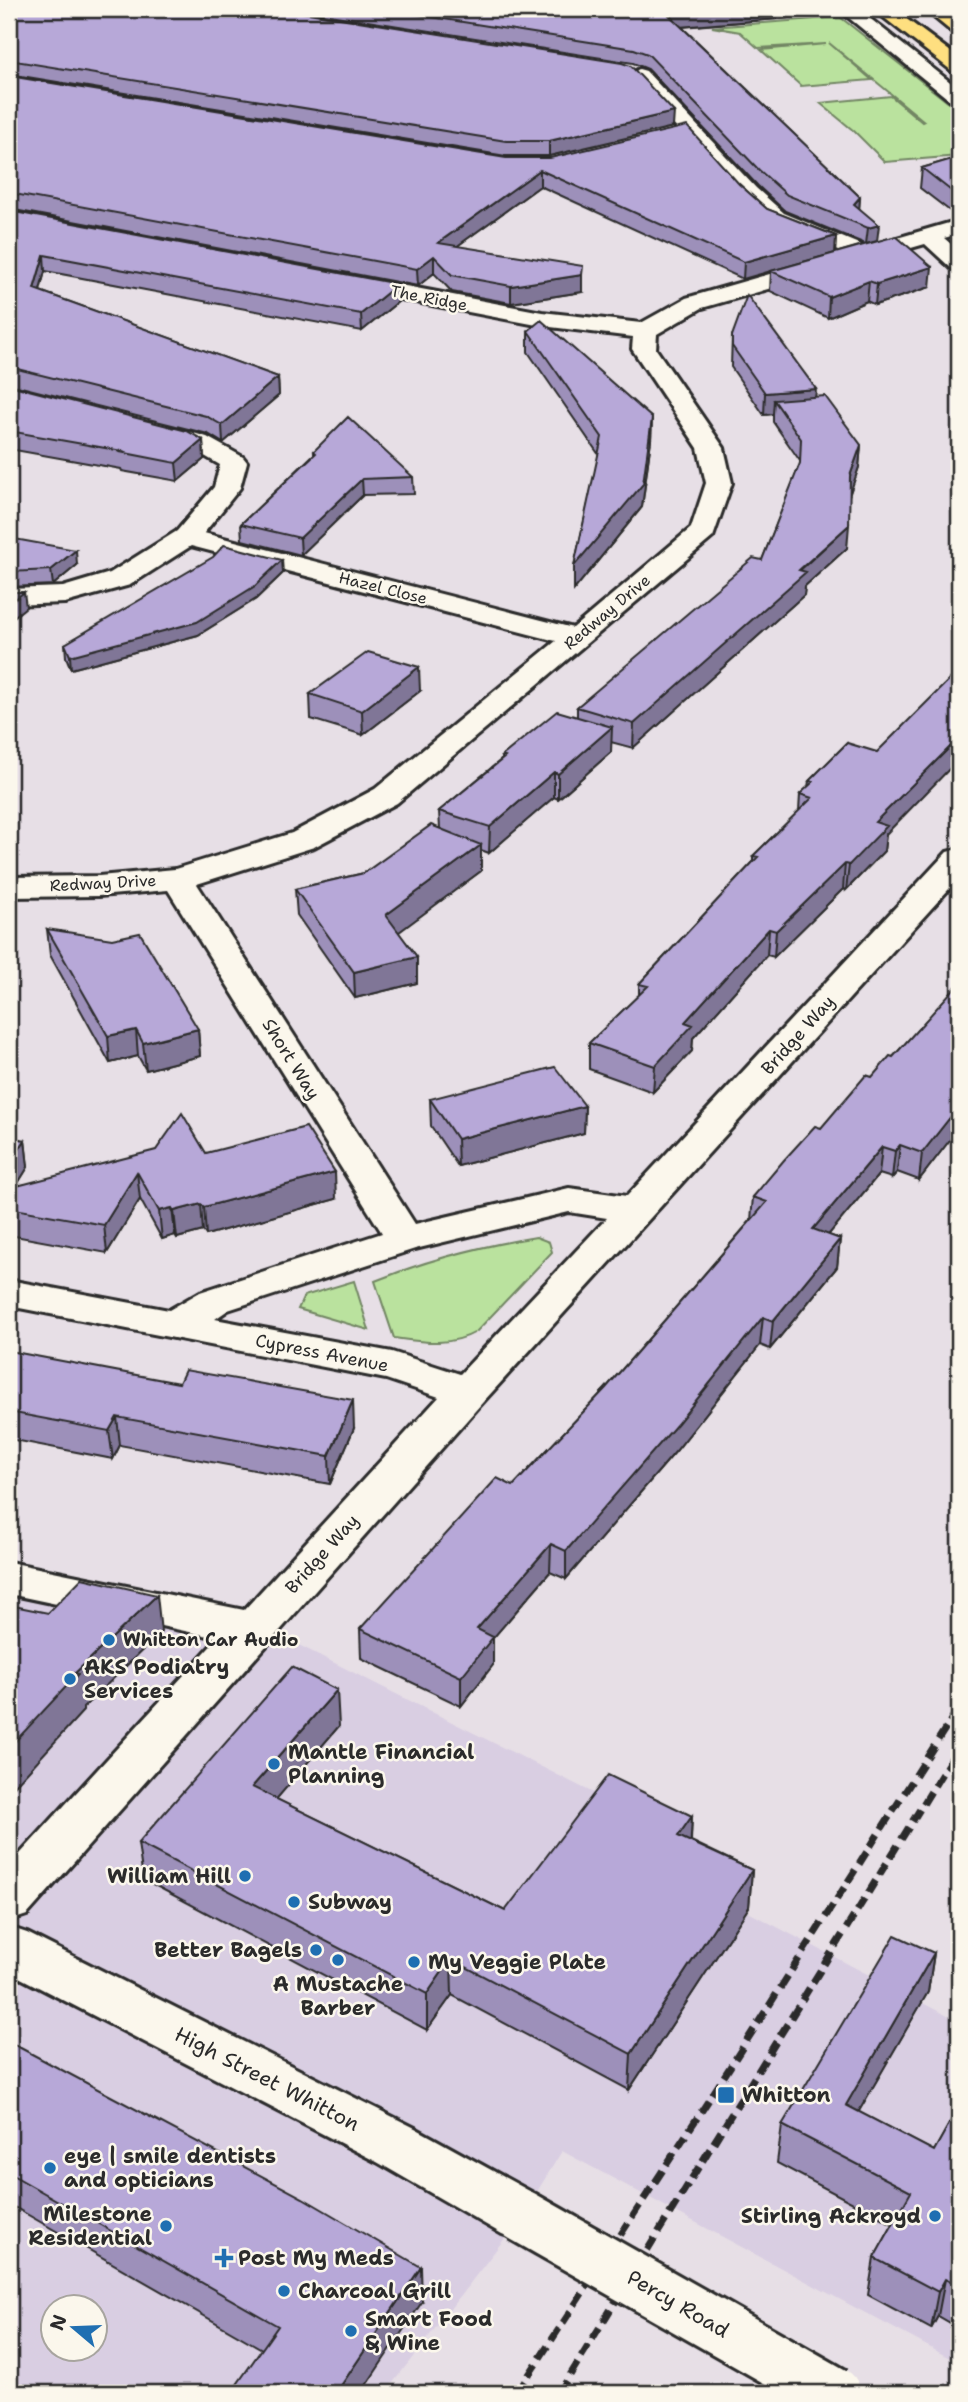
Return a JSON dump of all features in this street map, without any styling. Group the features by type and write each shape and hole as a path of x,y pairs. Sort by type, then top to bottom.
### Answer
{"highway":[{"path":"882,9 959,67"},
{"path":"933,9 959,28"}],"street":[{"path":"848,9 959,97"},
{"path":"616,68 639,75 748,193 776,218 865,254"},
{"path":"665,138 691,132"},
{"path":"645,331 694,303 959,227"},
{"path":"930,237 959,263"},
{"name":"The Ridge","path":"323,277 542,319 645,331"},
{"name":"Redway Drive","path":"9,887 99,886 178,879 303,840 386,796 703,531 719,483 711,447 644,349 645,331"},
{"path":"9,597 65,595 120,579 187,537 227,488 234,462 198,442 133,424"},
{"name":"Hazel Close","path":"187,537 578,638"},
{"name":"Bridge Way","path":"9,1900 468,1392 959,859"},
{"name":"Short Way","path":"178,879 405,1239"},
{"path":"174,1325 214,1301 405,1239 569,1200 638,1210"},
{"name":"Cypress Avenue","path":"9,1293 391,1366 468,1392"},
{"path":"9,1578 255,1629"},
{"name":"High Street Whitton","path":"9,1948 396,2145 522,2216"},
{"name":"Percy Road","path":"522,2216 834,2393"}],"shaded area":[{"path":"9,1562 213,1602 699,1846 679,1876 959,2022 959,2363 562,2151 522,2216 385,2393 9,2393"}],"green space":[{"path":"840,17 959,111 959,156 885,162 854,131 820,103 891,96 924,121 829,43 872,80 801,86 761,50 826,44 758,48 740,32 712,27"},
{"path":"536,1237 549,1242 552,1252 476,1332 446,1342 394,1338 375,1281 454,1254"},
{"path":"354,1281 369,1330 298,1309 304,1296"}],"building":[{"path":"9,9 283,9 622,63 631,66 674,112 549,141 506,141 9,60"},
{"path":"381,9 728,9 668,14 860,197 854,204 879,225 868,228 787,195 759,170 648,54 634,49"},
{"path":"9,76 506,158 550,158 687,126 739,184 767,209 836,236 744,262 540,170 438,243 583,266 582,275 511,286 452,275 434,256 417,269 9,193"},
{"path":"959,157 959,197 922,168"},
{"path":"9,211 398,284 361,314 44,255 34,289 278,377 222,425 206,416 9,367"},
{"path":"896,236 932,267 877,284 869,281 829,297 771,271"},
{"path":"747,295 816,389 765,393 732,346 732,336"},
{"path":"541,320 652,418 643,484 574,566 602,437 528,331"},
{"path":"9,385 187,431 203,440 176,463 9,431"},
{"path":"825,396 861,445 850,476 849,525 799,570 806,572 634,724 577,707 753,558 762,560 800,463 801,439 774,400"},
{"path":"348,417 413,477 362,479 300,538 241,524 316,453 314,451"},
{"path":"9,538 76,550 51,570 9,572"},
{"path":"224,545 282,560 255,586 197,622 70,656 65,644 213,557"},
{"path":"9,592 24,592 9,604"},
{"path":"368,652 419,667 362,711 310,694"},
{"path":"959,670 959,738 875,822 887,826 849,865 845,864 776,931 769,929 685,1022 693,1025 655,1066 589,1043 648,986 639,984 758,857 753,856 812,798 800,794 813,782 809,781 847,743 877,752"},
{"path":"557,711 612,727 558,774 554,772 490,827 439,811 505,757 502,756"},
{"path":"431,825 481,845 386,915 417,957 354,972 295,889 364,873"},
{"path":"47,929 112,939 140,933 198,1029 143,1043 136,1030 108,1036"},
{"path":"959,983 959,1106 922,1153 900,1145 895,1151 882,1147 813,1229 840,1239 773,1321 763,1317 678,1423 566,1551 551,1544 477,1629 493,1637 461,1677 360,1629 497,1478 513,1486 606,1388 767,1202 753,1197 784,1160 815,1126 821,1128 866,1075 872,1077 890,1056 893,1057"},
{"path":"555,1067 585,1106 457,1139 430,1099"},
{"path":"182,1113 206,1153 306,1127 335,1172 204,1207 201,1204 174,1211 172,1208 159,1211 137,1172 104,1225 9,1208 9,1188 156,1150"},
{"path":"9,1137 25,1140 9,1165"},
{"path":"9,1351 179,1383 185,1370 353,1400 329,1456 117,1417 109,1431 9,1412 12,1397 9,1396"},
{"path":"82,1578 157,1595 75,1673 78,1674 9,1748 9,1605 48,1613"},
{"path":"292,1667 337,1690 252,1787 505,1911 608,1775 692,1816 678,1836 752,1870 631,2054 451,1959 427,1994 138,1843"},
{"path":"895,1935 934,1953 846,2105 934,2151 959,2106 959,2286 945,2279 938,2292 874,2258 911,2192 782,2125"},
{"path":"13,2044 303,2198 421,2267 336,2393 231,2393 278,2326 9,2173 9,2049"}],"railway":[{"path":"517,2393 716,2089 959,1707"},
{"path":"559,2393 959,1746"}],"place":[{"name":"Whitton Car Audio","path":"109,1640"},
{"name":"AKS Podiatry Services","path":"70,1679"},
{"name":"Mantle Financial Planning","path":"274,1764"},
{"name":"William Hill","path":"245,1876"},
{"name":"Subway","path":"294,1902"},
{"name":"Better Bagels","path":"316,1950"},
{"name":"A Mustache Barber","path":"338,1960"},
{"name":"My Veggie Plate","path":"414,1962"},
{"name":"Whitton","path":"726,2095"},
{"name":"eye | smile dentists and opticians","path":"50,2168"},
{"name":"Stirling Ackroyd","path":"935,2216"},
{"name":"Milestone Residential","path":"166,2226"},
{"name":"Post My Meds","path":"224,2258"},
{"name":"Charcoal Grill","path":"284,2291"},
{"name":"Smart Food & Wine","path":"351,2331"}]}
